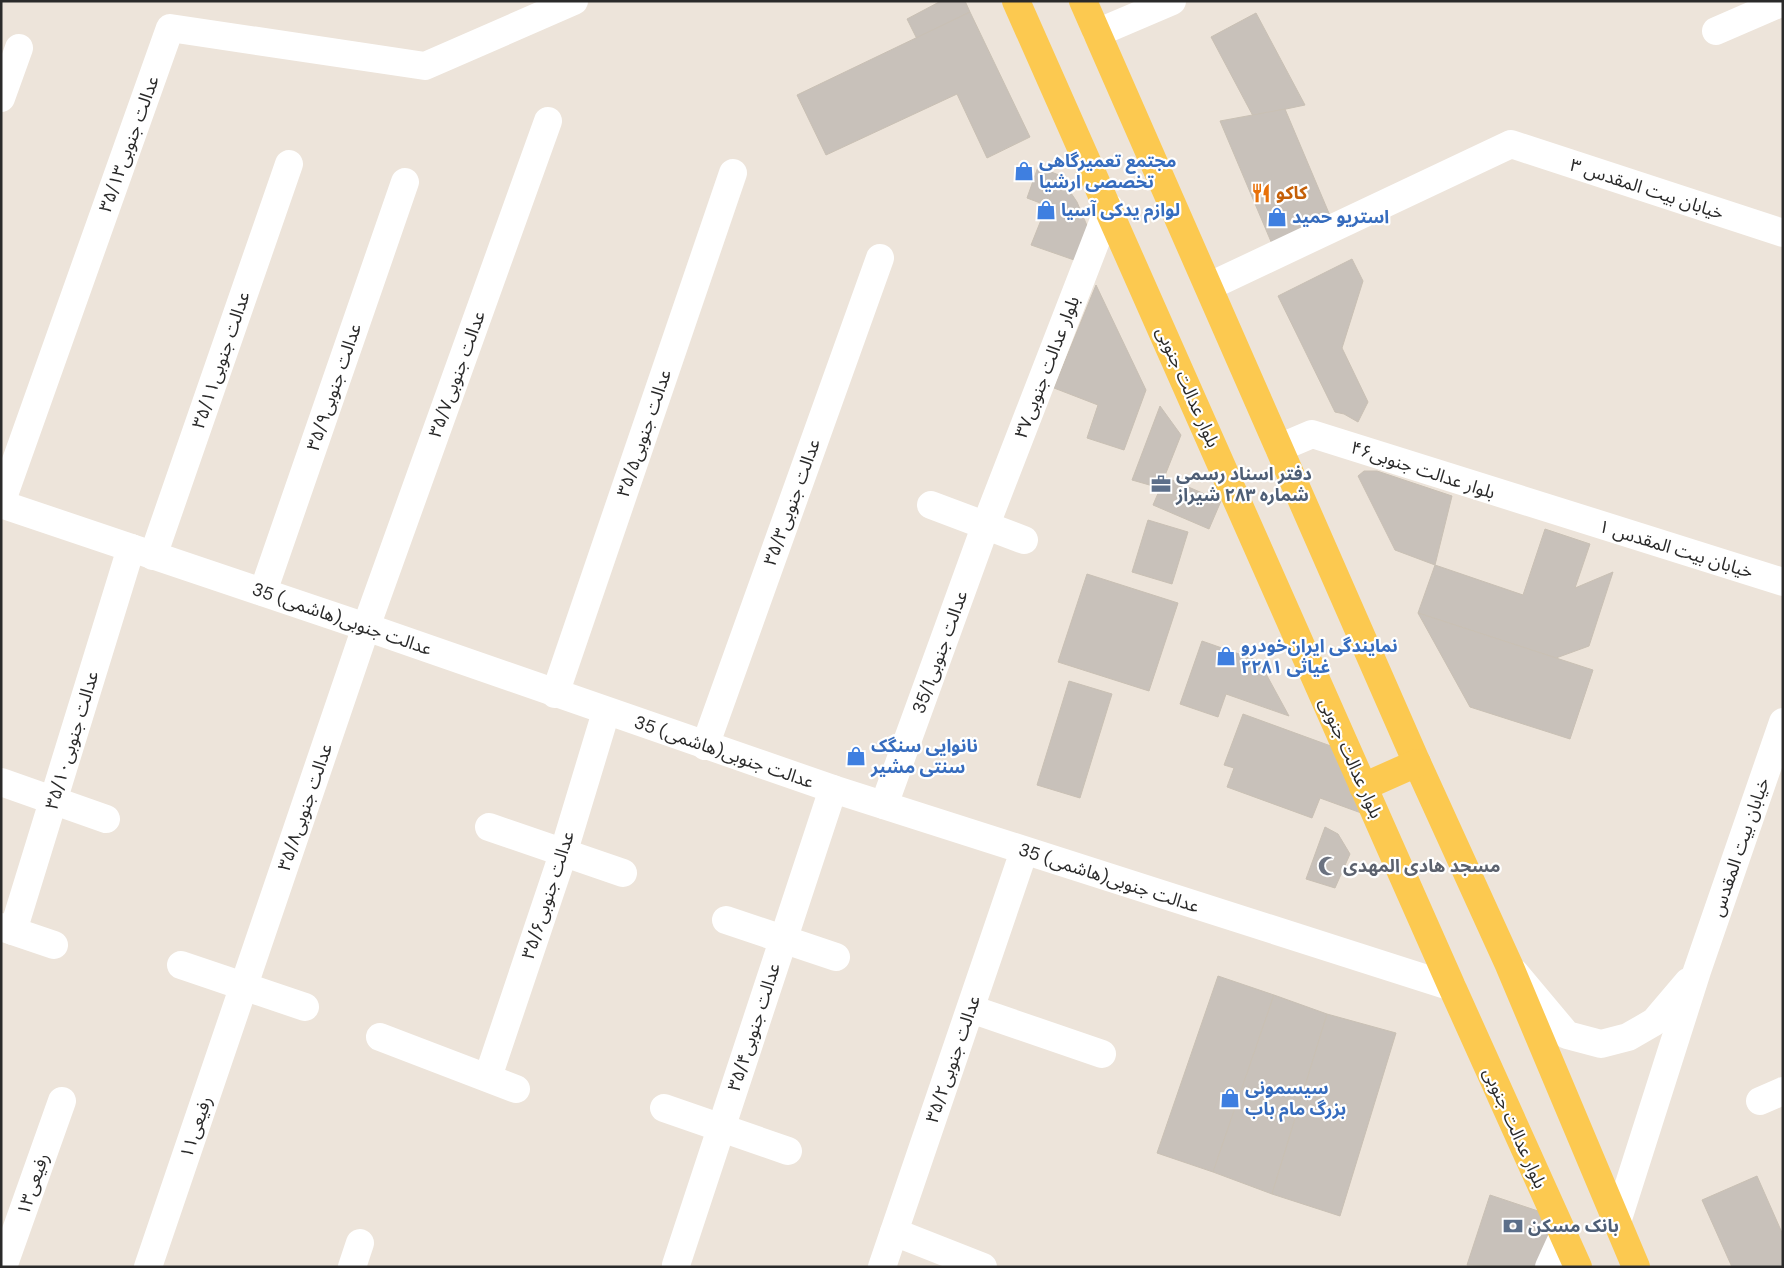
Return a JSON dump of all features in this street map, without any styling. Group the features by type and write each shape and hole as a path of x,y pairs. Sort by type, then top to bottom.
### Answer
{"main road":[{"name":"بلوار عدالت جنوبی","path":"1016,1 1363,787 1578,1267"},
{"path":"1083,1 1210,286 1278,448 1509,965 1636,1267"},
{"path":"1363,787 1417,762"}],"street":[{"name":"عدالت جنوبی۳۵/۱۳","path":"1,503 170,28 425,66 574,1"},
{"path":"1097,33 1172,1"},
{"path":"1716,31 1783,2"},
{"path":"1,98 19,48"},
{"name":"عدالت جنوبی۳۵/۷","path":"366,627 548,122"},
{"name":"خیابان بیت المقدس ۳","path":"1210,286 1511,144 1783,234"},
{"name":"عدالت جنوبی۳۵/۱۱","path":"142,552 290,164"},
{"name":"عدالت جنوبی۳۵/۵","path":"555,694 733,173"},
{"name":"عدالت جنوبی۳۵/۹","path":"263,592 405,182"},
{"name":"بلوار عدالت جنوبی۳۷","path":"985,527 1108,208"},
{"name":"عدالت جنوبی۳۵/۳","path":"705,746 880,258"},
{"name":"بلوار عدالت جنوبی۴۶","path":"1278,448 1312,434 1569,516"},
{"name":"35 عدالت جنوبی(هاشمی)","path":"1,503 833,789 1452,987"},
{"path":"931,505 985,527 1024,540"},
{"name":"خیابان بیت المقدس ۱","path":"1569,516 1783,582"},
{"name":"35/1عدالت جنوبی","path":"884,805 985,527"},
{"name":"عدالت جنوبی۳۵/۱۰","path":"7,929 142,552"},
{"name":"عدالت جنوبی۳۵/۸","path":"244,987 366,627"},
{"name":"عدالت جنوبی۳۵/۶","path":"488,1077 563,854 606,712"},
{"name":"خیابان بیت المقدس","path":"1617,1222 1697,971 1783,722"},
{"path":"1,782 106,819"},
{"name":"عدالت جنوبی۳۵/۴","path":"676,1265 833,789"},
{"path":"489,827 563,854 623,873"},
{"name":"عدالت جنوبی۳۵/۲","path":"882,1267 1024,851"},
{"path":"726,920 836,957"},
{"path":"7,929 54,945"},
{"path":"181,965 306,1007"},
{"path":"1509,965 1567,1035 1601,1044 1628,1037 1654,1022 1697,971"},
{"name":"رفیعی۱۱","path":"148,1267 244,987"},
{"path":"971,1009 1102,1054"},
{"path":"380,1037 516,1088"},
{"name":"رفیعی۱۳","path":"4,1267 62,1101"},
{"path":"664,1108 788,1151"},
{"path":"894,1232 982,1267"},
{"path":"1549,1267 1564,1234"}],"building":[{"path":"941,1 965,1 970,12 917,39 907,19"},
{"path":"970,12 1030,137 987,158 957,94 826,155 797,95"},
{"path":"1256,13 1305,105 1253,116 1211,37"},
{"path":"1285,109 1331,218 1272,244 1220,121"},
{"path":"1038,167 1059,175 1048,206 1027,198"},
{"path":"1059,175 1077,202 1088,228 1077,261 1031,245"},
{"path":"1352,259 1363,281 1342,348 1368,402 1358,422 1344,414 1335,412 1278,296"},
{"path":"1096,285 1146,390 1124,450 1087,438 1098,405 1054,388"},
{"path":"1160,406 1181,435 1160,488 1132,480"},
{"path":"1364,471 1377,471 1452,496 1435,565 1395,550 1358,476"},
{"path":"1165,477 1221,501 1209,529 1153,505"},
{"path":"1148,520 1188,532 1172,584 1132,572"},
{"path":"1545,529 1590,544 1575,588 1613,572 1589,646 1556,658 1418,613 1435,565 1523,595"},
{"path":"1087,574 1178,603 1149,691 1058,662"},
{"path":"1418,613 1593,670 1570,739 1470,707"},
{"path":"1202,641 1259,661 1289,716 1226,694 1218,717 1180,704"},
{"path":"1069,681 1112,694 1080,798 1037,785"},
{"path":"1243,714 1339,749 1364,814 1320,798 1312,818 1227,787 1234,768 1224,765"},
{"name":"مسجد هادی المهدی","path":"1325,827 1338,834 1350,854 1335,888 1306,879"},
{"path":"1218,976 1274,995 1213,1172 1157,1153"},
{"path":"1274,995 1327,1014 1272,1194 1213,1172"},
{"path":"1327,1014 1396,1033 1340,1216 1272,1194"},
{"path":"1757,1176 1783,1235 1783,1267 1732,1267 1702,1200"},
{"name":"بانک مسکن","path":"1490,1195 1541,1212 1552,1240 1543,1267 1467,1265"}],"place":[{"name":"مجتمع تعمیرگاهی تخصصی ارشیا","path":"1024,171"},
{"name":"کاکو","path":"1261,193"},
{"name":"لوازم یدکی آسیا","path":"1046,210"},
{"name":"استریو حمید","path":"1277,217"},
{"name":"دفتر اسناد رسمی شماره ۲۸۳ شیراز","path":"1161,484"},
{"name":"نمایندگی ایران‌خودرو غیاثی ۲۲۸۱","path":"1226,656"},
{"name":"نانوایی سنگک سنتی مشیر","path":"856,756"},
{"name":"مسجد هادی المهدی","path":"1328,866"},
{"name":"سیسمونی بزرگ مام باب","path":"1230,1098"},
{"name":"بانک مسکن","path":"1513,1226"}]}
